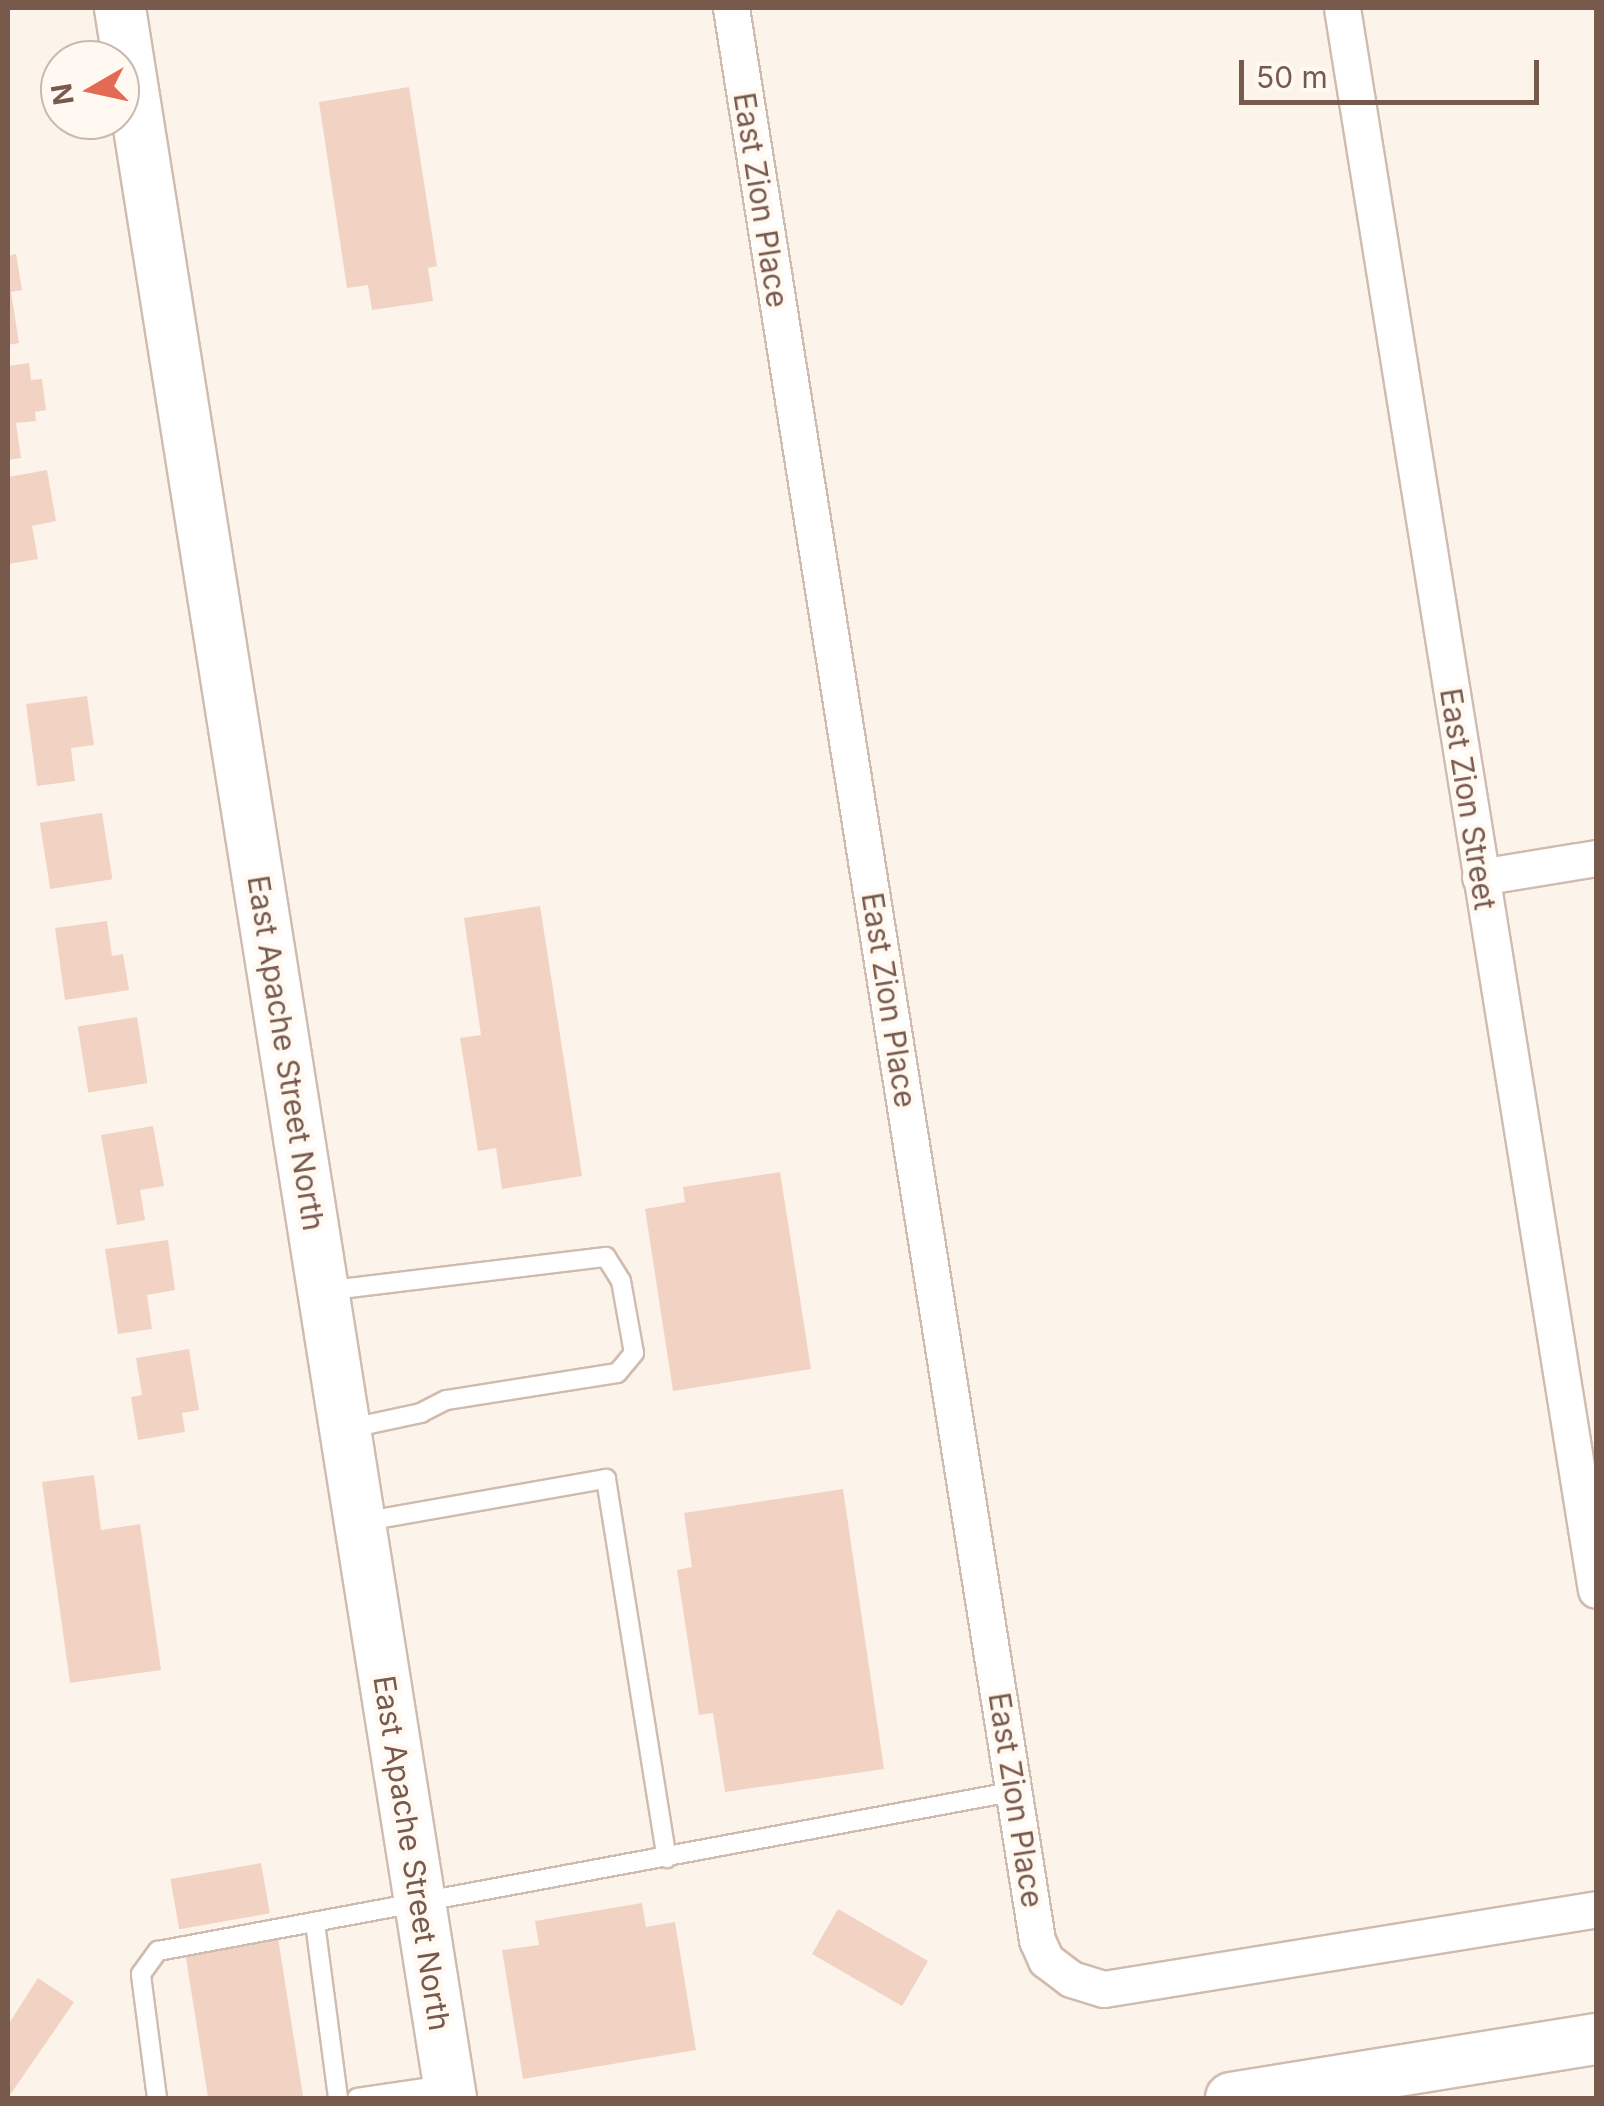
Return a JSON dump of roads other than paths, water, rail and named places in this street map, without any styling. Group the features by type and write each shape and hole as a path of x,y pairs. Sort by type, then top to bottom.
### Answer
{"main road":[{"name":"East Apache Street North","path":"120,8 450,2092"},
{"path":"1231,2098 1596,2039"}],"street":[{"name":"East Zion Place","path":"731,8 1037,1940 1046,1960 1071,1979 1104,1989 1596,1909"},
{"name":"East Zion Street","path":"1342,8 1596,1590"},
{"path":"1480,877 1596,858"}],"lane":[{"path":"324,1291 606,1258 622,1281 634,1353 616,1373 446,1400 420,1412 346,1429"},
{"path":"360,1522 606,1479 667,1858"},
{"path":"157,2098 141,1974 158,1951 1016,1791"},
{"path":"315,1922 338,2098"},
{"path":"356,2098 450,2092"}]}
